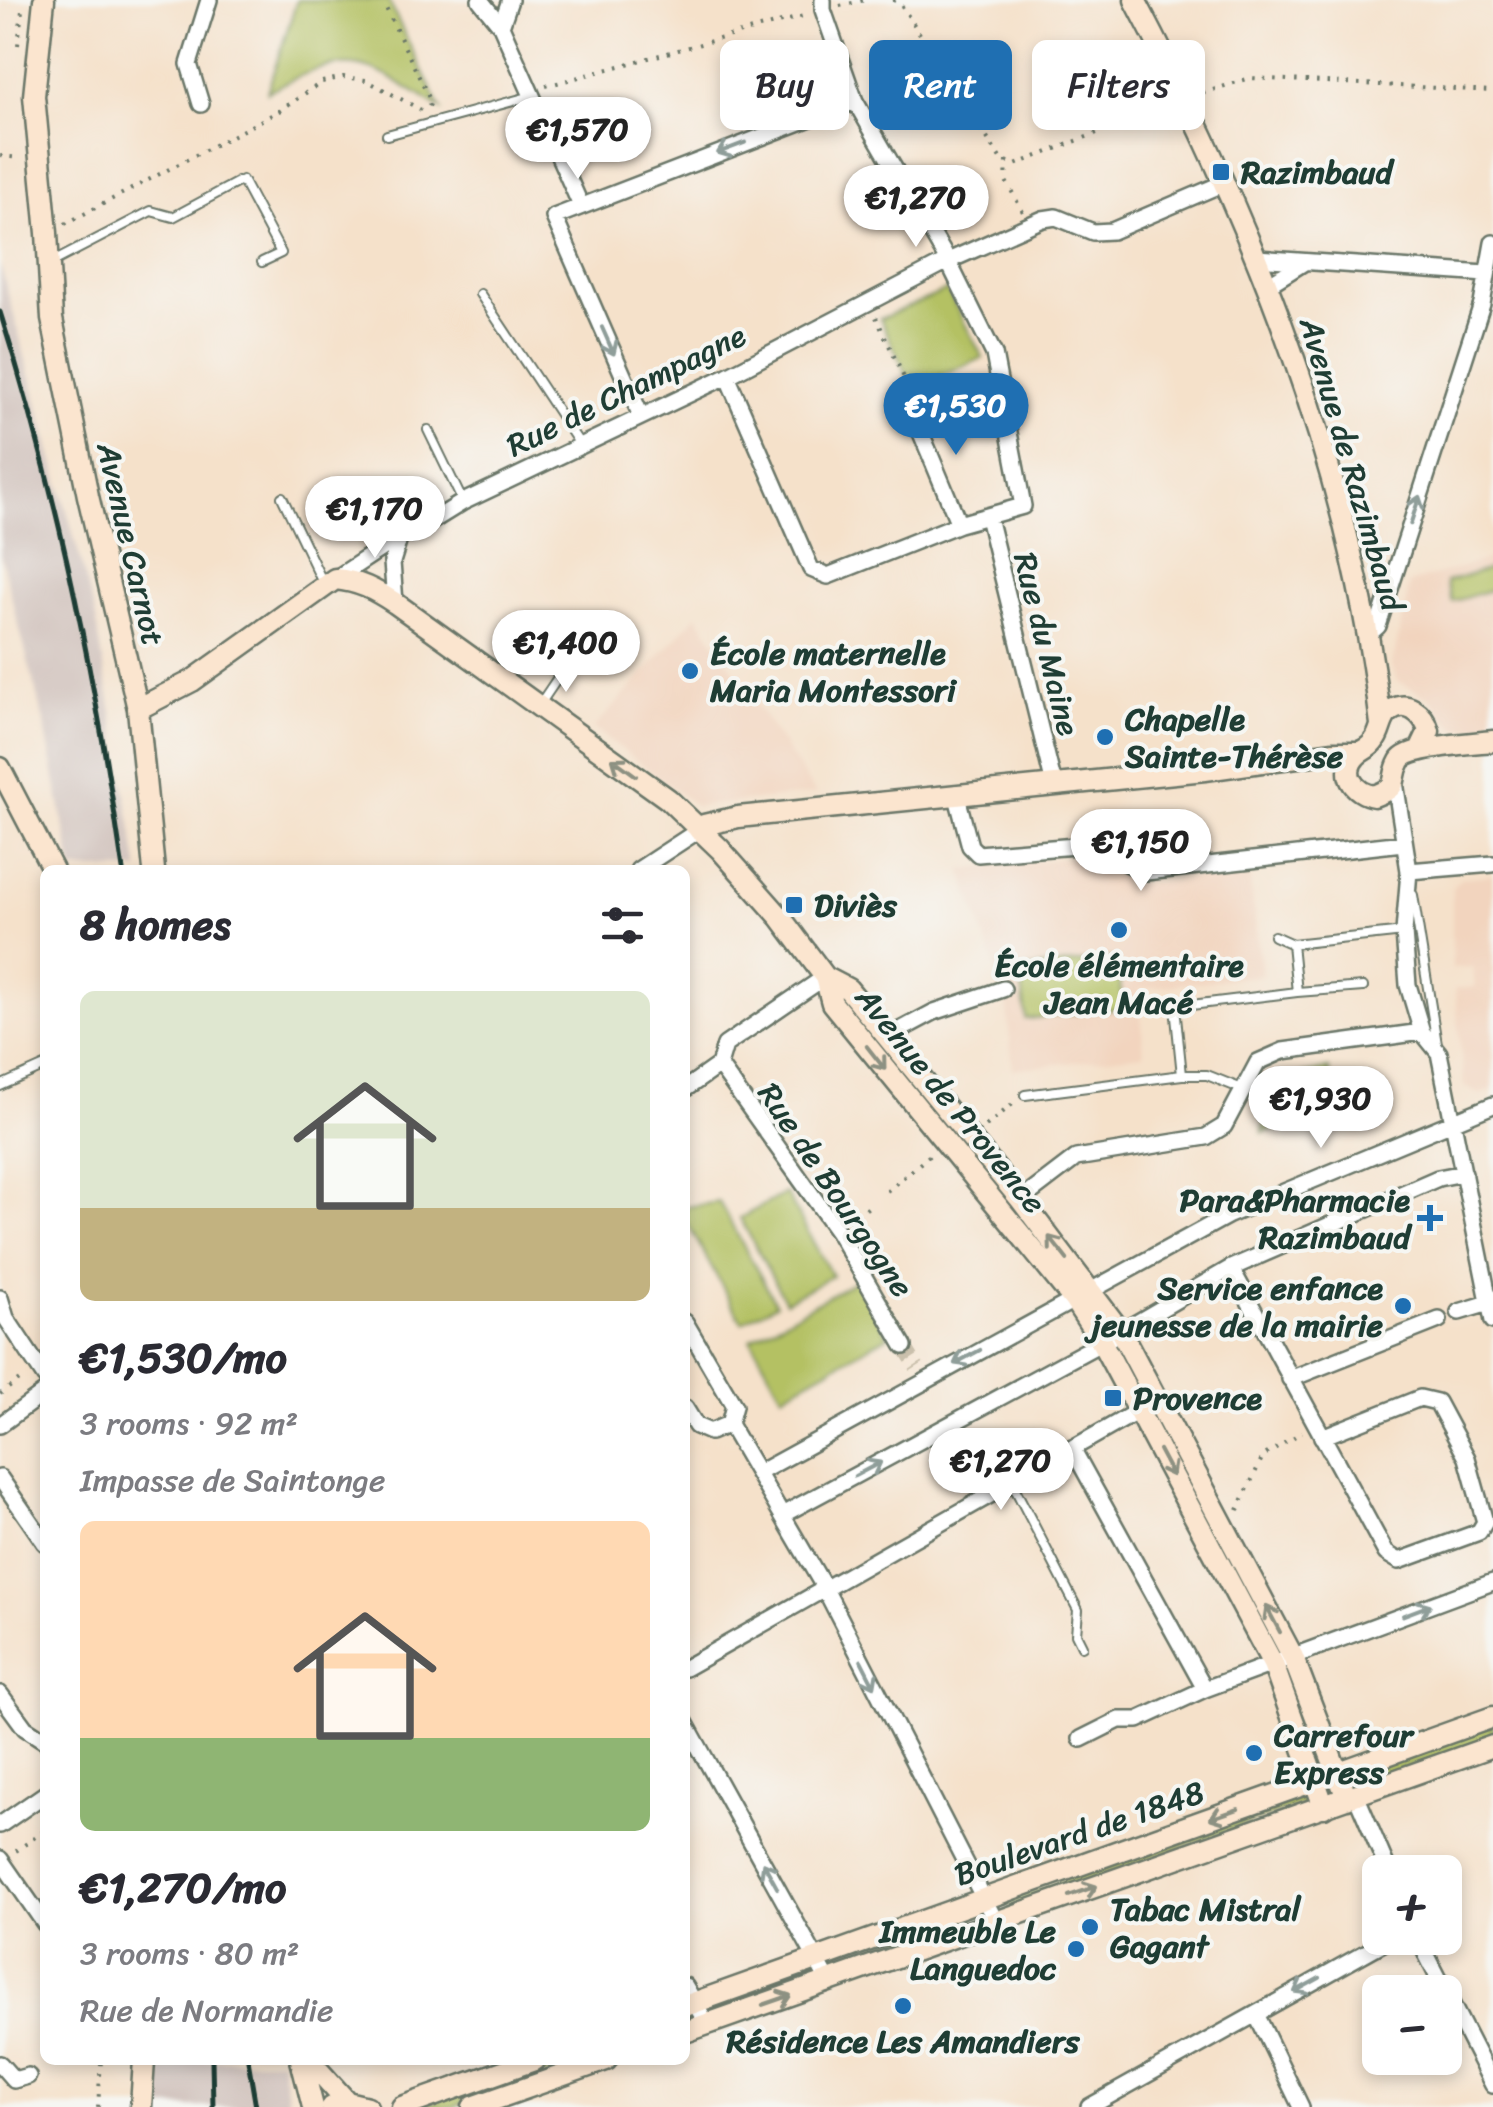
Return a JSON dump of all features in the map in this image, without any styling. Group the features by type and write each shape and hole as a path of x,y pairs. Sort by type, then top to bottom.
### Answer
{"street":[{"name":"Avenue Carnot","path":"44,0 34,96 52,319 138,709 154,865"},
{"path":"201,104 189,64 210,0"},
{"path":"480,0 501,26 580,206"},
{"path":"501,26 510,0"},
{"name":"Avenue de Razimbaud","path":"1135,0 1187,98 1268,285 1312,411 1370,633 1381,724"},
{"name":"Rue du Maine","path":"823,5 855,101 948,261 994,354 1023,506 988,517 1054,785"},
{"path":"641,416 554,217 855,101"},
{"path":"1030,225 1056,217 1093,232 1112,231 1224,184"},
{"name":"Rue de Champagne","path":"329,582 400,536 413,533 463,502 727,376 868,300 1030,225"},
{"path":"1370,633 1378,626 1482,304 1493,243"},
{"path":"1256,258 1486,274"},
{"path":"1268,285 1303,263"},
{"path":"727,376 811,570 828,576 959,524 988,517"},
{"path":"911,409 959,524"},
{"path":"395,603 392,562 400,536"},
{"path":"138,709 192,682 329,582 366,584 395,603 668,798 781,918 825,977 725,1045 719,1065 690,1085"},
{"name":"Avenue de Razimbaud","path":"1376,676 1400,707 1417,710 1426,718 1424,740"},
{"path":"1400,707 1381,724 1378,738 1358,752 1350,764 1350,778 1356,789 1386,803 1402,838"},
{"path":"1374,796 1389,790 1395,782 1399,761 1424,740 1460,744 1493,741"},
{"path":"646,865 704,825 738,817 1358,752"},
{"path":"1302,758 1350,778"},
{"path":"0,768 50,865"},
{"path":"1395,782 1410,871 1404,932 1408,985 1422,1032 1439,1053 1490,1284 1493,1321"},
{"path":"956,793 970,846 978,854 1088,845 1146,872 1402,838"},
{"path":"1410,871 1493,864"},
{"name":"Avenue de Provence","path":"825,977 848,989 1021,1200 1083,1296 1102,1343 1138,1411 1283,1660 1324,1807"},
{"name":"Avenue de Provence","path":"825,977 832,1003 944,1143 1083,1296 1121,1332 1228,1532 1283,1660 1352,1797"},
{"path":"887,1037 934,1012 1002,989"},
{"path":"1021,1200 1076,1158 1206,1137 1224,1126 1258,1062 1283,1051 1422,1032"},
{"name":"Rue de Bourgogne","path":"719,1065 838,1232 904,1346"},
{"path":"758,1472 920,1374 1083,1296 1229,1215 1493,1105"},
{"path":"782,1515 1102,1343 1230,1268 1438,1178 1464,1174"},
{"path":"1230,1268 1290,1379 1318,1430 1386,1553 1399,1562 1479,1532 1484,1522 1467,1458 1437,1402 1420,1398 1318,1430"},
{"path":"0,1298 6,1318 40,1370"},
{"path":"1459,1312 1489,1303"},
{"path":"1290,1379 1439,1320"},
{"path":"690,1331 734,1406 729,1424 824,1587 996,1922"},
{"path":"0,1425 40,1396"},
{"path":"690,1665 1159,1400"},
{"path":"690,1416 696,1426 710,1432 729,1424"},
{"path":"1072,1448 1205,1689"},
{"path":"0,1478 40,1536"},
{"path":"1081,1739 1119,1720 1138,1720 1205,1689 1493,1582"},
{"path":"0,1694 25,1728 40,1738"},
{"name":"Boulevard de 1848","path":"690,1997 817,1960 1493,1717"},
{"path":"690,1731 829,1982"},
{"name":"Boulevard de 1848","path":"690,2030 1493,1746"},
{"path":"0,1824 40,1797"},
{"path":"1352,1797 1381,1855"},
{"path":"1,1860 40,1917"},
{"path":"1093,2106 1362,1955"},
{"path":"1427,1955 1493,2085"},
{"path":"690,2001 707,2024"},
{"path":"1256,2014 1301,2107"},
{"path":"0,2064 14,2080 28,2076"},
{"path":"141,2107 144,2065"},
{"path":"306,2065 313,2107"},
{"path":"310,2065 349,2105"},
{"path":"402,2107 520,2065"},
{"path":"472,2107 592,2065"}],"lane":[{"path":"387,134 530,94"},
{"path":"49,264 79,252 151,211 173,217 242,180 281,253 262,262"},
{"path":"480,294 580,446"},
{"path":"428,430 463,502"},
{"path":"282,497 329,582"},
{"path":"539,706 596,620"},
{"path":"1410,871 1439,1053"},
{"path":"1274,936 1292,944 1404,932"},
{"path":"1292,944 1297,992"},
{"path":"1182,1075 1176,1007 1363,988"},
{"path":"0,1086 40,1068"},
{"path":"1024,1095 1182,1075 1206,1076 1242,1089"},
{"path":"1011,1481 1078,1610 1076,1634 1082,1646"}],"path":[{"path":"48,233 279,112 322,82 344,77 366,80 426,112 431,102 382,0"},
{"path":"530,94 823,5 866,0"},
{"path":"0,156 22,158"},
{"path":"1007,161 1006,181 1030,225"},
{"path":"868,300 913,398 911,409"},
{"path":"962,1128 970,1120 979,1132 1024,1095"},
{"path":"887,1191 944,1143"},
{"path":"838,1232 870,1206"},
{"path":"0,1394 40,1373"},
{"path":"1228,1532 1264,1456 1318,1430"},
{"path":"1,1860 40,1833"},
{"path":"98,2107 101,2065"}],"shaded area":[{"path":"0,264 95,614 138,865 72,865 44,722 0,554"},
{"path":"1493,558 1493,727 1458,729 1444,718 1431,699 1397,681 1392,665 1410,583"},
{"name":"École maternelle Maria Montessori","path":"697,615 816,794 696,806 594,728"},
{"name":"École élémentaire Jean Macé","path":"1084,856 1106,876 1124,875 1125,885 1249,872 1262,975 1139,989 1144,1054 1013,1069 1006,998 961,870"},
{"path":"1493,875 1493,1089 1480,1094 1464,1086 1455,989 1475,987 1473,967 1452,968 1452,888 1461,878"},
{"path":"159,2065 282,2065 289,2107 155,2107"}],"green space":[{"path":"297,0 388,0 441,109 394,80 357,66 319,69 267,92"},
{"path":"947,290 983,358 913,388 880,319"},
{"path":"1493,568 1493,589 1452,602 1446,582"},
{"path":"1117,958 1123,1008 1026,1019 1020,970"},
{"path":"1329,1069 1334,1108 1263,1133 1266,1097 1295,1076"},
{"path":"786,1193 832,1276 785,1301 740,1218"},
{"path":"719,1202 776,1304 742,1322 690,1228 690,1206"},
{"path":"857,1280 888,1336 782,1395 751,1339"},
{"path":"1493,1724 1493,1737 1376,1778 1372,1774 1373,1767"},
{"path":"1308,1790 1315,1800 1006,1908 1005,1901"},
{"path":"970,1912 974,1919 844,1967 841,1963 841,1959"},
{"path":"538,2065 572,2065 453,2107 418,2107"}],"tunnel":[{"path":"904,1346 917,1367"}],"railway":[{"path":"0,312 40,449 73,588 122,865"},
{"path":"212,2065 213,2107"},
{"path":"249,2065 256,2107"}],"place":[{"name":"Razimbaud","path":"1221,172"},
{"name":"École maternelle Maria Montessori","path":"690,671"},
{"name":"Chapelle Sainte-Thérèse","path":"1105,737"},
{"name":"Diviès","path":"794,905"},
{"name":"École élémentaire Jean Macé","path":"1119,930"},
{"name":"Para&Pharmacie Razimbaud","path":"1430,1218"},
{"name":"Service enfance jeunesse de la mairie","path":"1403,1306"},
{"name":"Provence","path":"1113,1398"},
{"name":"Carrefour Express","path":"1254,1753"},
{"name":"Tabac Mistral Gagant","path":"1090,1927"},
{"name":"Immeuble Le Languedoc","path":"1076,1949"},
{"name":"Résidence Les Amandiers","path":"903,2006"}]}
